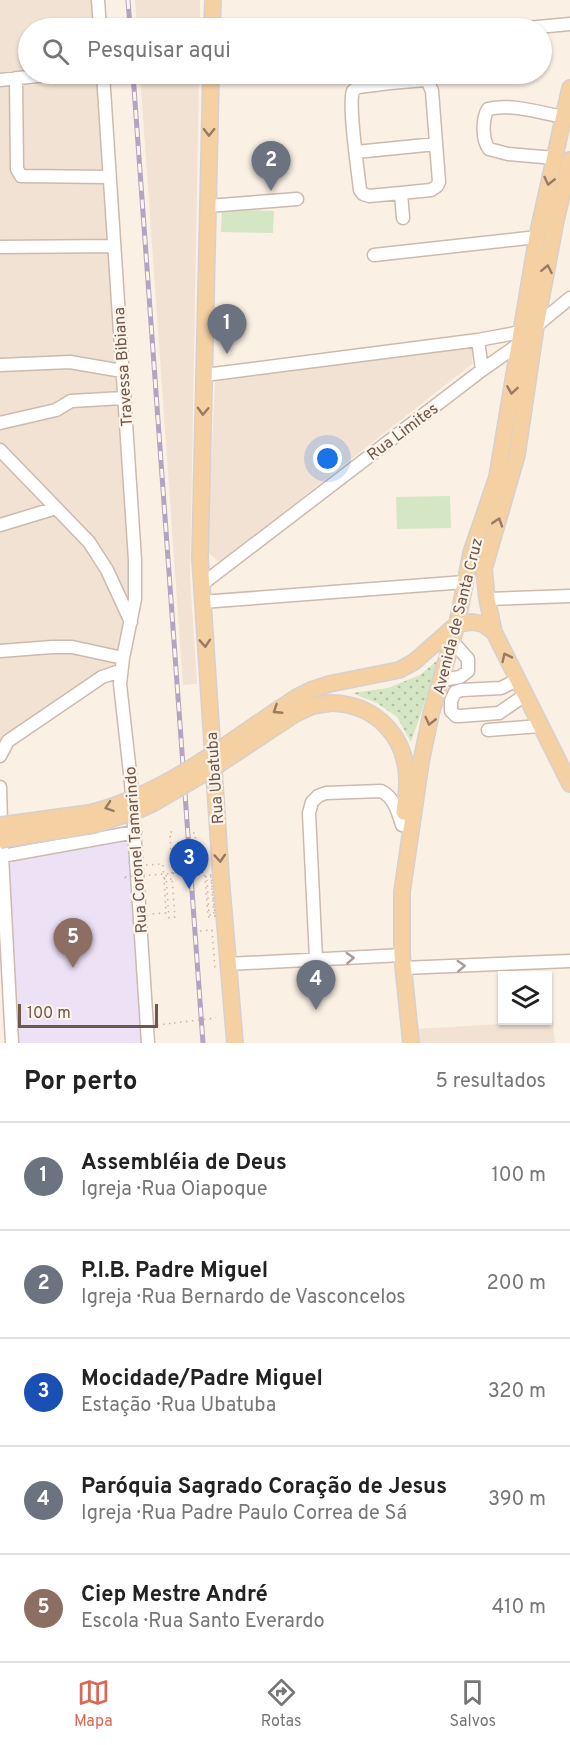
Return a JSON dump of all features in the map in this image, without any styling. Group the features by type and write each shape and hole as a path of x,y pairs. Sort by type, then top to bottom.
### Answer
{"main road":[{"path":"212,18 213,0"},
{"name":"Rua Ubatuba","path":"210,84 200,518 201,585 235,1043"},
{"name":"Avenida de Santa Cruz","path":"568,102 562,159 517,455 484,569 486,599 492,625 570,784"},
{"name":"Avenida de Santa Cruz","path":"411,1043 402,962 402,892 421,762 431,714 453,642 471,553 497,477 537,237 562,159"},
{"path":"0,825 89,813 145,793 190,768 311,690 329,684 399,670 414,662 457,624 472,622 492,625"},
{"path":"0,840 94,825 135,811 152,804 212,769 295,714 312,706 331,703 348,704 372,713 384,723 401,752 406,775 400,860 402,892"}],"street":[{"path":"98,0 99,18"},
{"path":"552,26 570,24"},
{"path":"0,80 16,78 18,174 24,177 110,177"},
{"name":"Travessa Bibiana","path":"104,84 135,560 135,598 122,665"},
{"path":"368,84 353,91 351,100 360,190 369,196 431,190 437,186 432,91 429,84"},
{"path":"562,159 508,154 489,149 484,140 485,116 491,108 568,102"},
{"path":"356,152 436,144"},
{"path":"401,193 403,218"},
{"path":"208,207 297,199"},
{"path":"374,255 537,237"},
{"path":"0,248 114,246"},
{"path":"536,326 570,298"},
{"path":"205,375 478,340 520,338"},
{"name":"Rua Limites","path":"201,585 482,370 520,338"},
{"path":"478,340 482,370"},
{"path":"0,365 70,362 122,371"},
{"path":"0,423 56,410 71,401 123,398"},
{"path":"0,450 89,542 100,558 131,622"},
{"path":"0,525 56,508"},
{"path":"202,602 465,582"},
{"path":"486,599 570,596"},
{"path":"492,625 500,604 507,598"},
{"path":"441,680 460,677 468,671 468,659 453,642"},
{"path":"0,651 72,647 122,665"},
{"path":"0,756 4,738 122,665"},
{"name":"Rua Coronel Tamarindo","path":"122,665 121,695 135,832 148,1043"},
{"path":"517,680 501,688 455,692 451,701 451,711 456,716 499,713 525,695"},
{"path":"488,730 540,726"},
{"path":"0,787 2,896 12,1043"},
{"path":"316,959 309,827 310,806 318,796 326,793 381,790 393,802 402,825"},
{"path":"2,856 135,832"},
{"path":"228,964 316,959 402,962 570,961"}],"path":[{"path":"172,832 170,832 172,874"},
{"path":"193,833 195,833 198,872"},
{"path":"136,866 163,864 164,879 166,913 139,914"},
{"path":"125,877 198,872 202,872 202,876 211,875 215,916 208,917 205,877 211,876 213,915 209,915 207,880"},
{"path":"164,879 172,879 175,917 169,918 166,874"},
{"path":"147,1027 221,1018"}],"shaded area":[{"path":"0,0 96,0 97,18 18,18 18,84 101,84 132,595 120,661 0,749"},
{"path":"135,0 200,0 200,18 136,18"},
{"path":"141,84 199,84 190,576 197,684 183,685"},
{"path":"473,346 472,364 220,562 207,552 215,381"},
{"path":"133,835 141,1043 12,1043 2,856"},
{"path":"552,1021 555,1043 418,1043 416,1029 498,1024 552,1025"}],"green space":[{"path":"222,209 274,211 273,233 221,232"},
{"path":"450,496 451,528 397,529 396,497"},
{"path":"440,658 411,742 397,717 377,703 352,693 388,688 420,675"}],"railway":[{"path":"128,0 129,18"},
{"path":"134,84 203,1043"}],"place":[{"name":"P.I.B. Padre Miguel","path":"271,191"},
{"name":"Assembléia de Deus","path":"227,354"},
{"name":"Mocidade/Padre Miguel","path":"189,889"},
{"name":"Ciep Mestre André","path":"73,968"},
{"name":"Paróquia Sagrado Coração de Jesus","path":"316,1010"}]}
